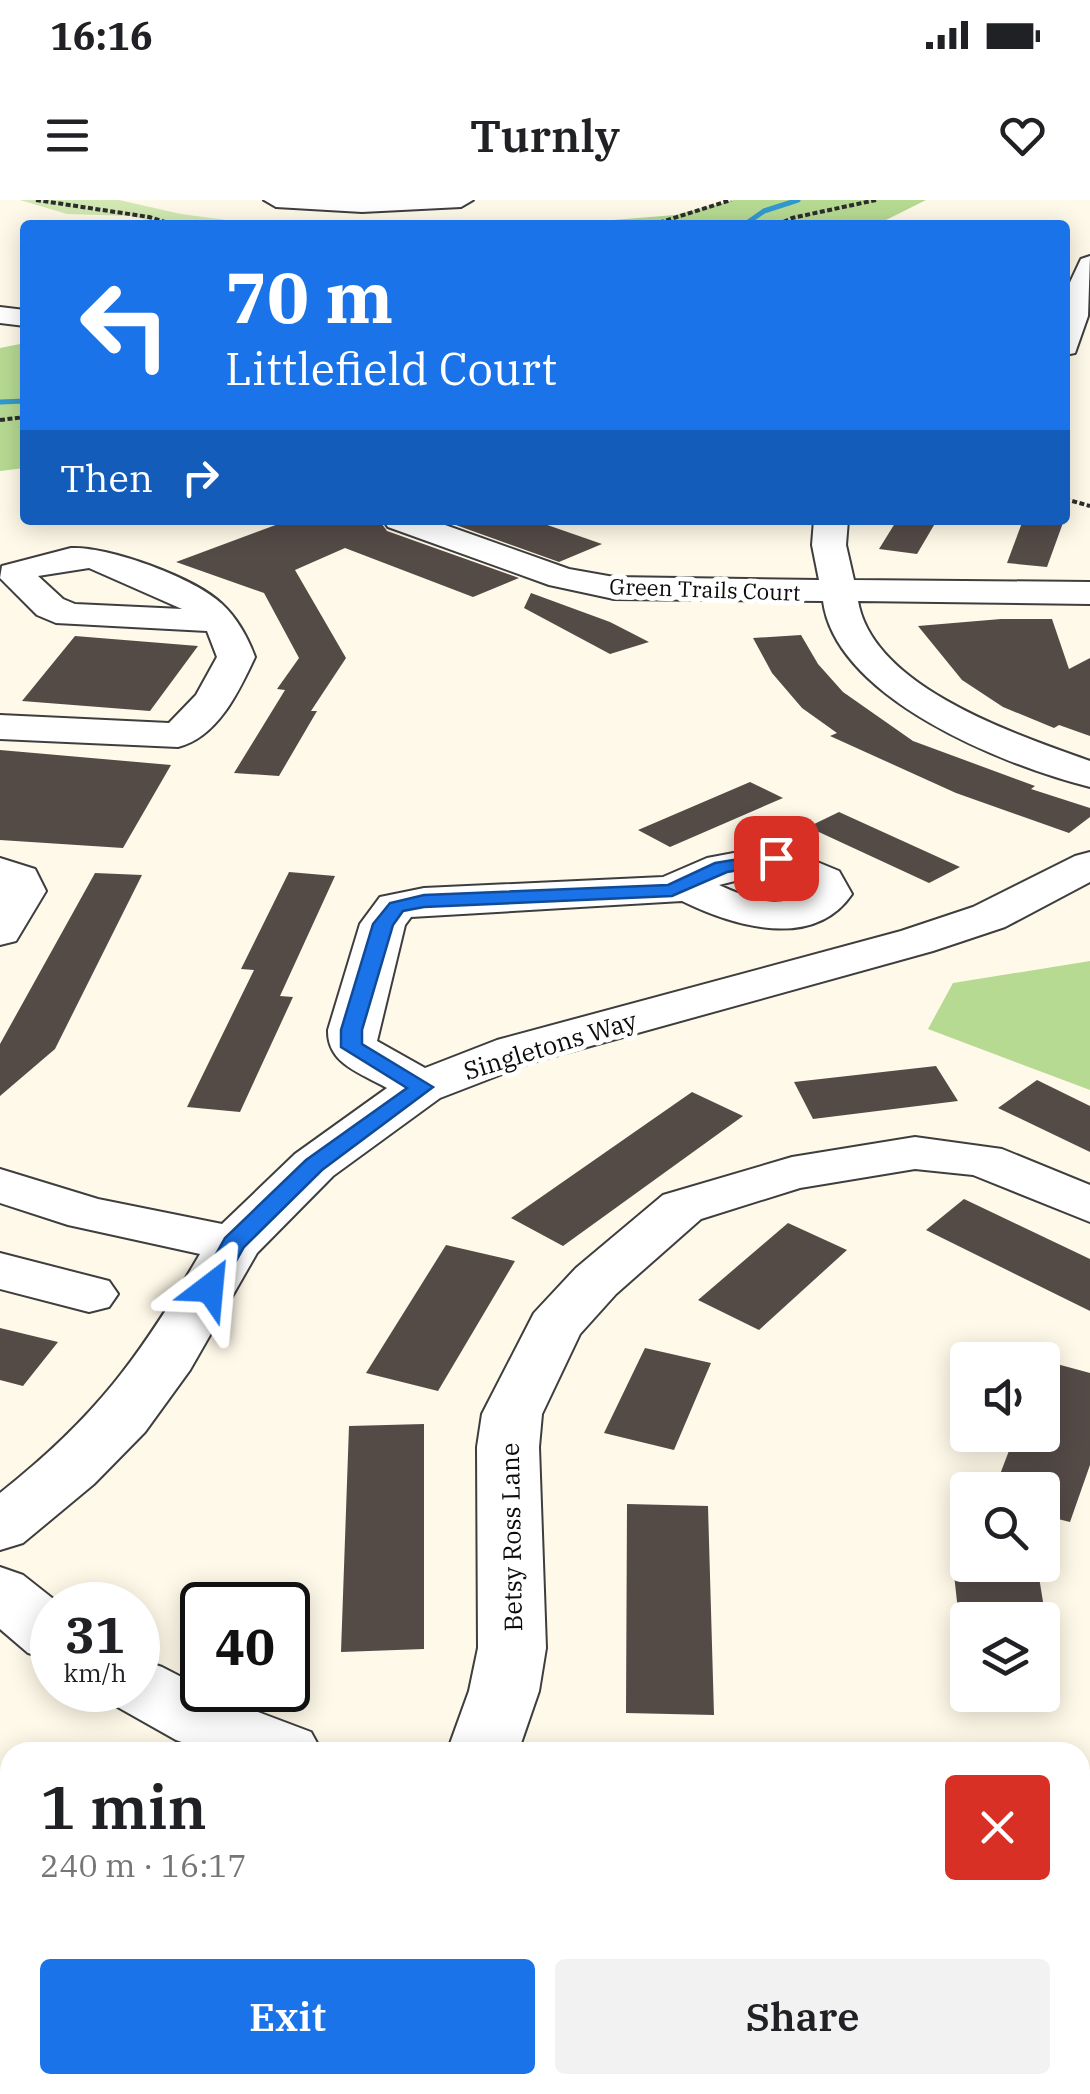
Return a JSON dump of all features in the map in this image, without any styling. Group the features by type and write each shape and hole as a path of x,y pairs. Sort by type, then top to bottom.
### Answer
{"street":[{"path":"276,200 373,204 461,200"},
{"path":"1070,337 1080,281 1090,264"},
{"name":"Green Trails Court","path":"414,525 543,572 597,586 650,591 1090,593"},
{"path":"831,525 828,552 844,620 860,645 897,682 980,731 1090,775"},
{"path":"2,727 178,735 193,725 214,699 236,657 232,641 216,621"},
{"name":"Singletons Way","path":"0,1527 72,1469 123,1417 169,1356 234,1244 314,1165 422,1087 515,1051 971,923 1030,899 1090,865"},
{"path":"0,871 19,878 24,891 0,931"},
{"path":"422,1087 352,1047 352,1030 383,924 396,907 424,901 623,895 672,890 684,884"},
{"name":"Betsy Ross Lane","path":"486,1742 504,1691 512,1648 508,1448 512,1414 555,1326 596,1281 682,1207 792,1173 916,1153 983,1160 1090,1205"},
{"path":"0,1185 87,1213 234,1244"},
{"path":"0,1271 89,1294"},
{"path":"0,1592 30,1617"},
{"path":"160,1698 201,1720 259,1742"}],"path":[{"path":"36,200 159,220"},
{"path":"668,220 731,200"},
{"path":"788,220 876,200"}],"green space":[{"path":"20,200 119,200 226,220 146,220 67,214"},
{"path":"734,200 926,200 886,220 614,220 675,215"},
{"path":"20,344 20,469 0,471 0,348"},
{"path":"1090,961 1090,1090 928,1029 953,983"}],"building":[{"path":"276,525 383,525 387,531 519,578 473,597 345,548 295,570 346,658 311,711 317,711 279,776 234,773 285,690 277,689 299,658 264,593 176,562"},
{"path":"456,525 547,525 602,544 559,562"},
{"path":"894,525 934,525 917,554 879,549"},
{"path":"1021,525 1062,525 1047,567 1007,563"},
{"path":"531,593 610,622 649,642 610,654 524,608"},
{"path":"1052,619 1069,669 1090,658 1090,736 1059,725 1054,728 1003,707 962,680 918,626"},
{"path":"801,635 818,664 843,692 913,741 1035,786 1031,789 1090,808 1090,817 1069,833 956,793 830,736 837,733 802,708 772,673 753,638"},
{"path":"75,636 198,646 150,711 22,701"},
{"path":"0,750 171,765 123,848 0,840"},
{"path":"750,782 783,798 670,847 638,830"},
{"path":"839,812 960,867 929,883 808,827"},
{"path":"289,872 335,876 280,996 293,997 240,1112 187,1107 254,970 241,969"},
{"path":"95,873 142,875 55,1049 0,1096 0,1044"},
{"path":"936,1066 958,1101 813,1119 794,1082"},
{"path":"1037,1080 1090,1106 1090,1152 998,1108"},
{"path":"692,1092 743,1116 563,1246 511,1218"},
{"path":"964,1199 1090,1259 1090,1311 926,1230"},
{"path":"788,1223 847,1250 759,1330 698,1300"},
{"path":"446,1245 515,1261 438,1391 366,1373"},
{"path":"0,1328 58,1342 23,1386 0,1380"},
{"path":"645,1348 711,1363 674,1450 604,1433"},
{"path":"1060,1365 1090,1373 1090,1465 1070,1522 1060,1520 1060,1472 1001,1472 1009,1452 1060,1452"},
{"path":"424,1424 424,1649 341,1652 349,1426"},
{"path":"627,1504 708,1506 714,1715 626,1713"},
{"path":"955,1582 1040,1582 1043,1602 957,1602"}],"waterway":[{"path":"751,220 764,211 798,200"},
{"path":"0,402 20,401"}],"route":[{"path":"210,1288 234,1244 314,1165 422,1087 352,1047 352,1030 383,924 396,907 424,901 672,890 722,867 776,858"}]}
